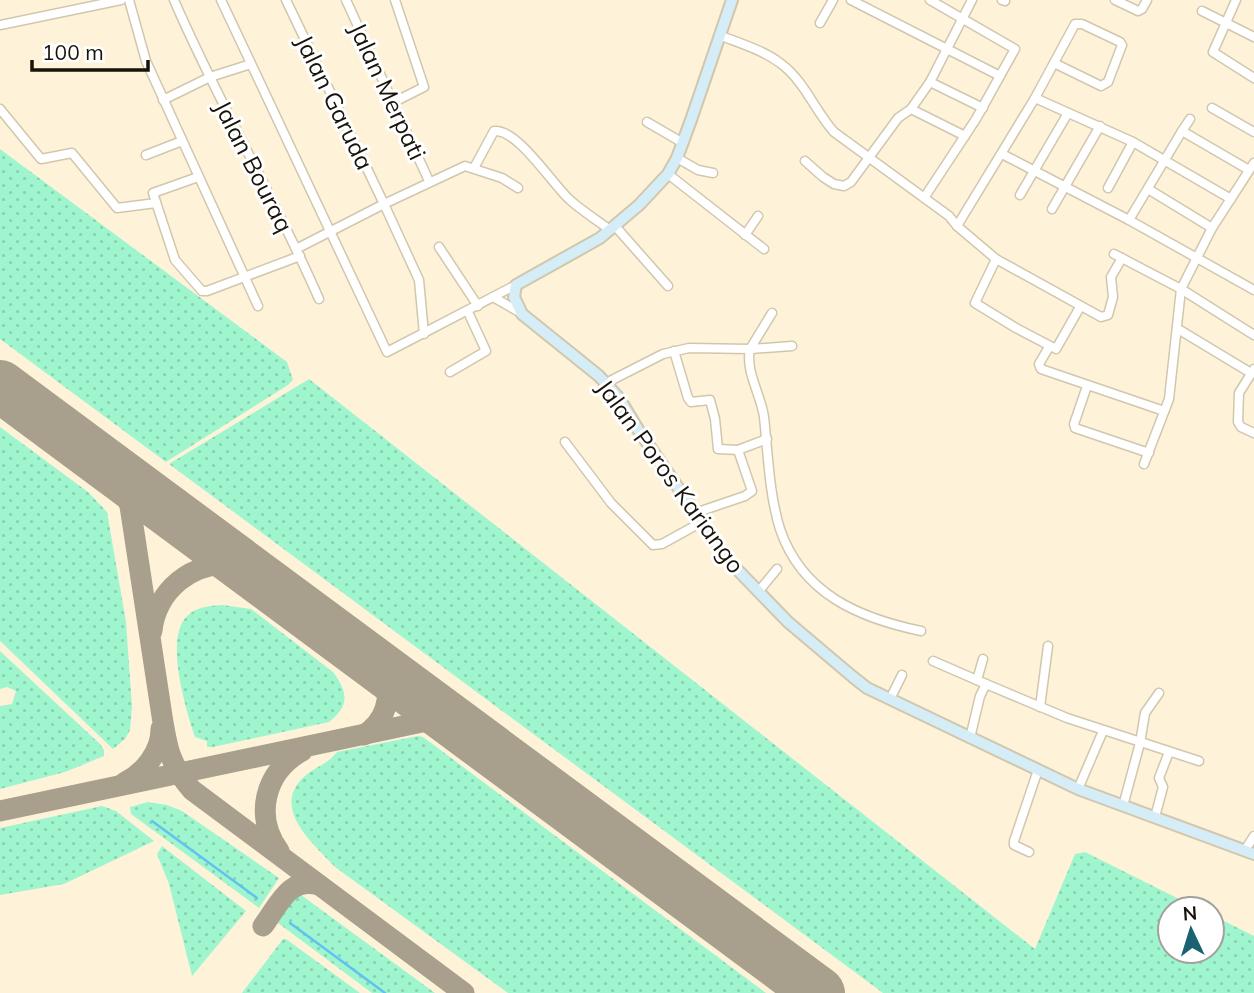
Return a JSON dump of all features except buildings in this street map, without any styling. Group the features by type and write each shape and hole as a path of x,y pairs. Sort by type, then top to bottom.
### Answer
{"main road":[{"path":"522,314 514,298 516,285 612,228 668,174 683,143 732,0"},
{"name":"Jalan Poros Kariango","path":"522,314 576,356 619,398 728,560 788,622 867,688 1078,789 1250,852"}],"street":[{"path":"0,25 100,2 121,0"},
{"path":"129,0 146,61 258,306"},
{"name":"Jalan Bouraq","path":"174,0 209,78 298,252 319,299"},
{"path":"221,0 387,352 516,285"},
{"name":"Jalan Garuda","path":"286,0 419,280 424,334"},
{"name":"Jalan Merpati","path":"346,0 429,181"},
{"path":"392,103 424,87 395,0"},
{"path":"820,23 833,0"},
{"path":"851,0 1000,76"},
{"path":"924,198 983,108 1014,47 930,0"},
{"path":"805,161 834,184 844,186 851,182 898,118 911,109 930,82 972,0"},
{"path":"1115,0 1138,11 1147,0"},
{"path":"1236,0 1213,52 1254,78"},
{"path":"1202,11 1254,37"},
{"path":"957,226 1035,98 1054,63 1076,24 1122,45 1105,85 1101,86 1054,63"},
{"path":"719,35 780,62 797,80 820,117 834,132 949,216 996,259 1080,307 1101,317 1108,315 1113,297 1110,280 1118,256 1181,289 1254,335"},
{"path":"163,100 209,78 251,64"},
{"path":"930,82 983,108"},
{"path":"1035,98 1133,142 1231,199"},
{"path":"1212,108 1254,132"},
{"path":"0,109 41,159 72,153 117,208 156,203"},
{"path":"911,109 965,136"},
{"path":"1020,195 1068,113"},
{"path":"1129,219 1190,119"},
{"path":"647,122 683,143"},
{"path":"1052,209 1100,127"},
{"path":"474,168 494,131 499,131 525,147 570,200 612,228 668,286"},
{"path":"1144,464 1169,398 1181,289 1212,228 1252,166 1182,131"},
{"path":"146,155 182,141"},
{"path":"1108,188 1133,142"},
{"path":"1002,153 1129,219 1254,290"},
{"path":"677,158 698,170 713,173"},
{"path":"198,177 153,193 176,260 202,291 243,277 298,252 331,230 463,166 509,181 518,188"},
{"path":"668,174 764,249"},
{"path":"1148,189 1212,228"},
{"path":"746,235 758,216"},
{"path":"439,247 478,306"},
{"path":"996,259 975,303 1049,346 1058,348 1080,307"},
{"path":"494,298 522,314"},
{"path":"450,372 486,351 468,312"},
{"path":"772,313 750,349 748,358 762,404 780,527 789,552 800,569 840,603 883,623 921,631"},
{"path":"1178,329 1253,371 1239,393 1238,422 1241,427 1254,433"},
{"path":"606,383 655,356 689,348 750,349 792,346"},
{"path":"1049,346 1039,368 1164,411"},
{"path":"674,351 688,398 691,402 710,400 718,449 738,450 767,439"},
{"path":"1087,386 1074,424 1075,429 1149,453"},
{"path":"565,442 611,503 653,545 662,544 698,518 751,491 738,450"},
{"path":"758,592 777,569"},
{"path":"1040,707 1048,646"},
{"path":"977,680 983,659"},
{"path":"933,660 1040,707 1103,731 1199,761"},
{"path":"890,699 902,675"},
{"path":"970,737 979,696 986,684"},
{"path":"1123,806 1146,713 1159,693"},
{"path":"1078,789 1103,731"},
{"path":"1155,817 1163,789 1159,778 1169,752"},
{"path":"1029,852 1014,845 1014,841 1038,770"},
{"path":"1250,852 1254,836"}],"green space":[{"path":"0,149 287,362 293,380 166,462 0,339"},
{"path":"309,379 1035,949 1075,854 1085,852 1171,895 1156,895 1156,965 1226,965 1226,922 1254,936 1254,993 883,993 169,464"},
{"path":"0,427 88,492 107,512 126,622 132,707 130,730 125,739 113,749 0,641"},
{"path":"223,605 251,609 333,672 344,692 341,710 336,716 329,722 213,747 207,747 207,741 195,737 179,675 177,640 180,626 187,616 204,607"},
{"path":"0,651 100,744 104,756 65,772 0,789 0,706 12,704 16,691 7,687 0,689"},
{"path":"423,737 766,993 508,993 335,867 298,824 292,800 295,787 306,775 337,752"},
{"path":"148,802 182,811 279,878 259,908 131,814 130,807"},
{"path":"102,806 116,811 154,841 64,884 0,895 0,828"},
{"path":"162,846 246,911 192,976 169,884 157,854"},
{"path":"298,893 435,993 372,993 278,923 285,907"},
{"path":"283,939 286,939 360,993 242,993"}],"waterway":[{"path":"152,821 257,898"},
{"path":"290,923 385,993"}],"taxiway":[{"path":"117,473 130,506 164,727 168,747 179,772 192,790 464,993"},
{"path":"152,631 160,603 168,591 191,573 218,565 236,567 254,574"},
{"path":"364,735 378,723 385,708 387,673"},
{"path":"0,811 422,722 448,722 463,729"},
{"path":"124,783 138,774 155,754 161,729"},
{"path":"279,851 267,824 267,796 279,771 302,751"},
{"path":"263,926 292,888 309,883 319,885"}],"runway":[{"path":"0,386 819,993"}]}
